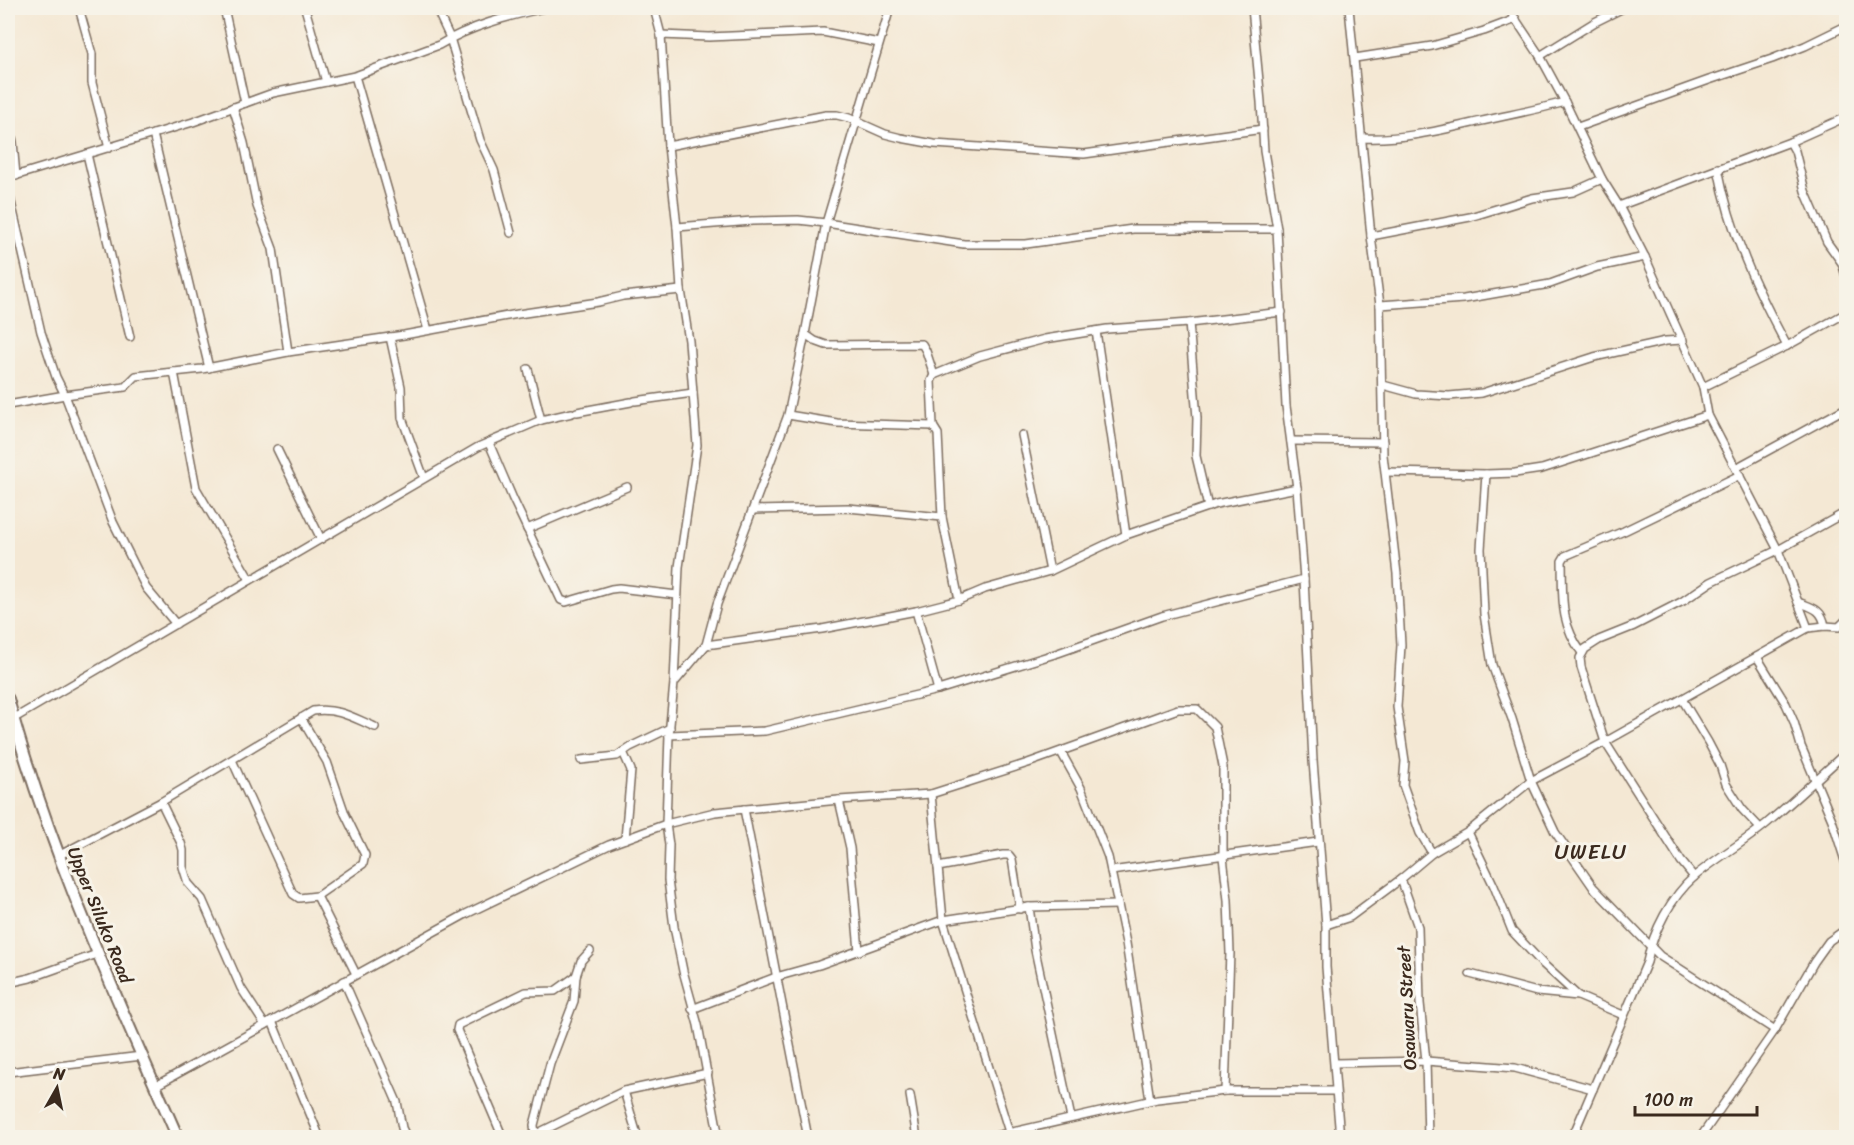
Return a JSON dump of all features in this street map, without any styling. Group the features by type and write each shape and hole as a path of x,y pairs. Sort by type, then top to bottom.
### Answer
{"main road":[{"name":"Upper Siluko Road","path":"8,701 58,856 97,954 178,1137"}],"street":[{"path":"79,8 92,54 92,83 109,148"},
{"path":"224,8 244,103"},
{"path":"305,8 326,82"},
{"path":"436,8 450,38 480,140 494,170 511,232"},
{"path":"8,178 153,134 273,93 355,76 483,26 544,8"},
{"path":"654,8 661,35 668,146 681,290 689,342 697,445 679,567 677,596 666,824 669,845 668,880 674,927 692,1009 698,1025 719,1137"},
{"path":"674,683 706,645 717,604 788,415 806,334 826,223 890,8"},
{"path":"1252,8 1264,151 1277,229 1286,406 1297,488 1304,579 1318,843 1326,925 1326,967 1340,1137"},
{"path":"1349,8 1380,305 1383,442 1397,574 1401,645 1397,707 1405,761 1403,785 1420,833 1432,852"},
{"path":"1508,8 1540,56 1578,127 1602,179 1619,206 1645,257 1703,387 1708,415 1778,550 1808,628"},
{"path":"1540,56 1595,22 1623,8"},
{"path":"1355,57 1432,46 1484,32 1516,19"},
{"path":"1578,127 1772,60 1846,26"},
{"path":"661,35 709,37 823,32 879,43"},
{"path":"355,76 428,330"},
{"path":"1362,138 1380,139 1444,129 1565,102"},
{"path":"233,107 244,143 257,207 273,249 288,352"},
{"path":"668,146 826,115 837,115 893,136 934,144 1084,154 1263,129"},
{"path":"1619,206 1790,142 1846,117"},
{"path":"8,119 16,176"},
{"path":"153,134 209,368"},
{"path":"1790,142 1795,151 1805,191 1824,235 1842,263 1846,276"},
{"path":"87,154 130,337"},
{"path":"1718,168 1723,194 1739,246 1762,299 1787,346"},
{"path":"1371,236 1470,217 1532,198 1573,192 1602,179"},
{"path":"8,189 41,332 56,377 113,522 146,588 176,624"},
{"path":"677,227 798,220 964,244 1026,244 1133,229 1277,229"},
{"path":"1380,305 1464,300 1550,284 1597,267 1645,257"},
{"path":"8,405 125,387 136,376 209,368 288,352 390,337 623,296 681,290"},
{"path":"959,600 942,518 938,434 933,426 931,381 934,375 980,356 1045,339 1126,327 1189,323 1282,312"},
{"path":"1703,387 1787,346 1846,313"},
{"path":"1189,323 1197,418 1196,456 1208,507"},
{"path":"1096,331 1126,535"},
{"path":"806,334 826,345 922,344 934,375"},
{"path":"390,337 401,387 402,418 424,478"},
{"path":"1383,385 1416,394 1449,396 1482,393 1594,357 1666,341 1683,340"},
{"path":"528,369 542,420"},
{"path":"174,372 195,488 250,580"},
{"path":"13,719 478,447 542,420 693,393"},
{"path":"1582,653 1571,639 1563,611 1562,561 1564,556 1624,531 1738,472 1846,408"},
{"path":"788,415 837,423 933,426"},
{"path":"1386,472 1486,474 1542,469 1708,415"},
{"path":"1022,435 1050,571"},
{"path":"1291,441 1383,442"},
{"path":"489,443 561,600 566,602 619,588 677,596"},
{"path":"277,449 321,539"},
{"path":"1486,474 1481,549 1484,614 1492,665 1531,781 1555,832 1587,878 1650,946 1671,964 1775,1030"},
{"path":"527,529 627,487"},
{"path":"706,645 822,629 959,600 985,589 1050,571 1126,535 1208,507 1297,488"},
{"path":"753,510 848,508 942,518"},
{"path":"1694,877 1681,861 1605,742 1581,667 1582,653 1599,640 1634,626 1711,582 1778,550 1846,512"},
{"path":"581,760 617,756 669,732 765,731 938,690 1058,653 1162,616 1304,579"},
{"path":"1798,602 1820,613 1825,626"},
{"path":"916,610 938,690"},
{"path":"1839,627 1846,620"},
{"path":"1326,925 1350,917 1401,879 1432,852 1468,832 1531,781 1808,628 1839,627 1846,634"},
{"path":"1757,657 1786,704 1794,722 1800,746 1832,820 1846,864"},
{"path":"1682,699 1708,741 1720,765 1726,784 1742,809 1760,828"},
{"path":"58,856 160,802 313,711 325,709 336,711 375,727"},
{"path":"155,1086 466,914 609,845 666,824 715,812 931,794 1061,752 1178,709 1197,709 1215,727 1223,766 1223,857 1228,900 1230,953 1225,1091"},
{"path":"232,760 293,894 299,898 317,896 363,864 365,855 345,814 327,762 301,718"},
{"path":"623,752 631,770 625,839"},
{"path":"1061,752 1080,788 1108,857 1118,904 1150,1100"},
{"path":"1572,1137 1647,962 1650,946 1661,921 1678,895 1694,877 1760,828 1846,754"},
{"path":"931,794 943,920 1009,1132"},
{"path":"840,800 850,848 859,951"},
{"path":"160,802 183,850 183,867 189,883 202,899 241,988 268,1023 320,1137"},
{"path":"744,809 808,1137"},
{"path":"1468,832 1494,886 1512,931 1578,996"},
{"path":"1111,871 1318,843"},
{"path":"938,867 1009,855 1012,859 1020,909"},
{"name":"Osawaru Street","path":"1401,879 1418,927 1428,1137"},
{"path":"317,896 356,974"},
{"path":"692,1009 776,977 819,965 943,920 1029,907 1118,904"},
{"path":"1029,907 1035,950 1071,1118"},
{"path":"1700,1137 1775,1030 1814,962 1829,941 1846,928"},
{"path":"531,1136 550,1064 574,1001 576,976 581,961 590,951"},
{"path":"8,983 30,978 97,954"},
{"path":"1470,974 1537,992 1578,996 1623,1016"},
{"path":"503,1137 457,1030 458,1025 526,992 555,992 576,976"},
{"path":"344,981 397,1102 402,1128 407,1137"},
{"path":"8,1072 142,1056"},
{"path":"1335,1063 1426,1061 1515,1068 1593,1089"},
{"path":"531,1136 569,1116 624,1092 708,1073"},
{"path":"986,1137 1150,1100 1225,1091 1335,1091"},
{"path":"624,1092 638,1137"},
{"path":"910,1095 917,1137"}],"district":[{"name":"UWELU","path":"1591,852"}]}
